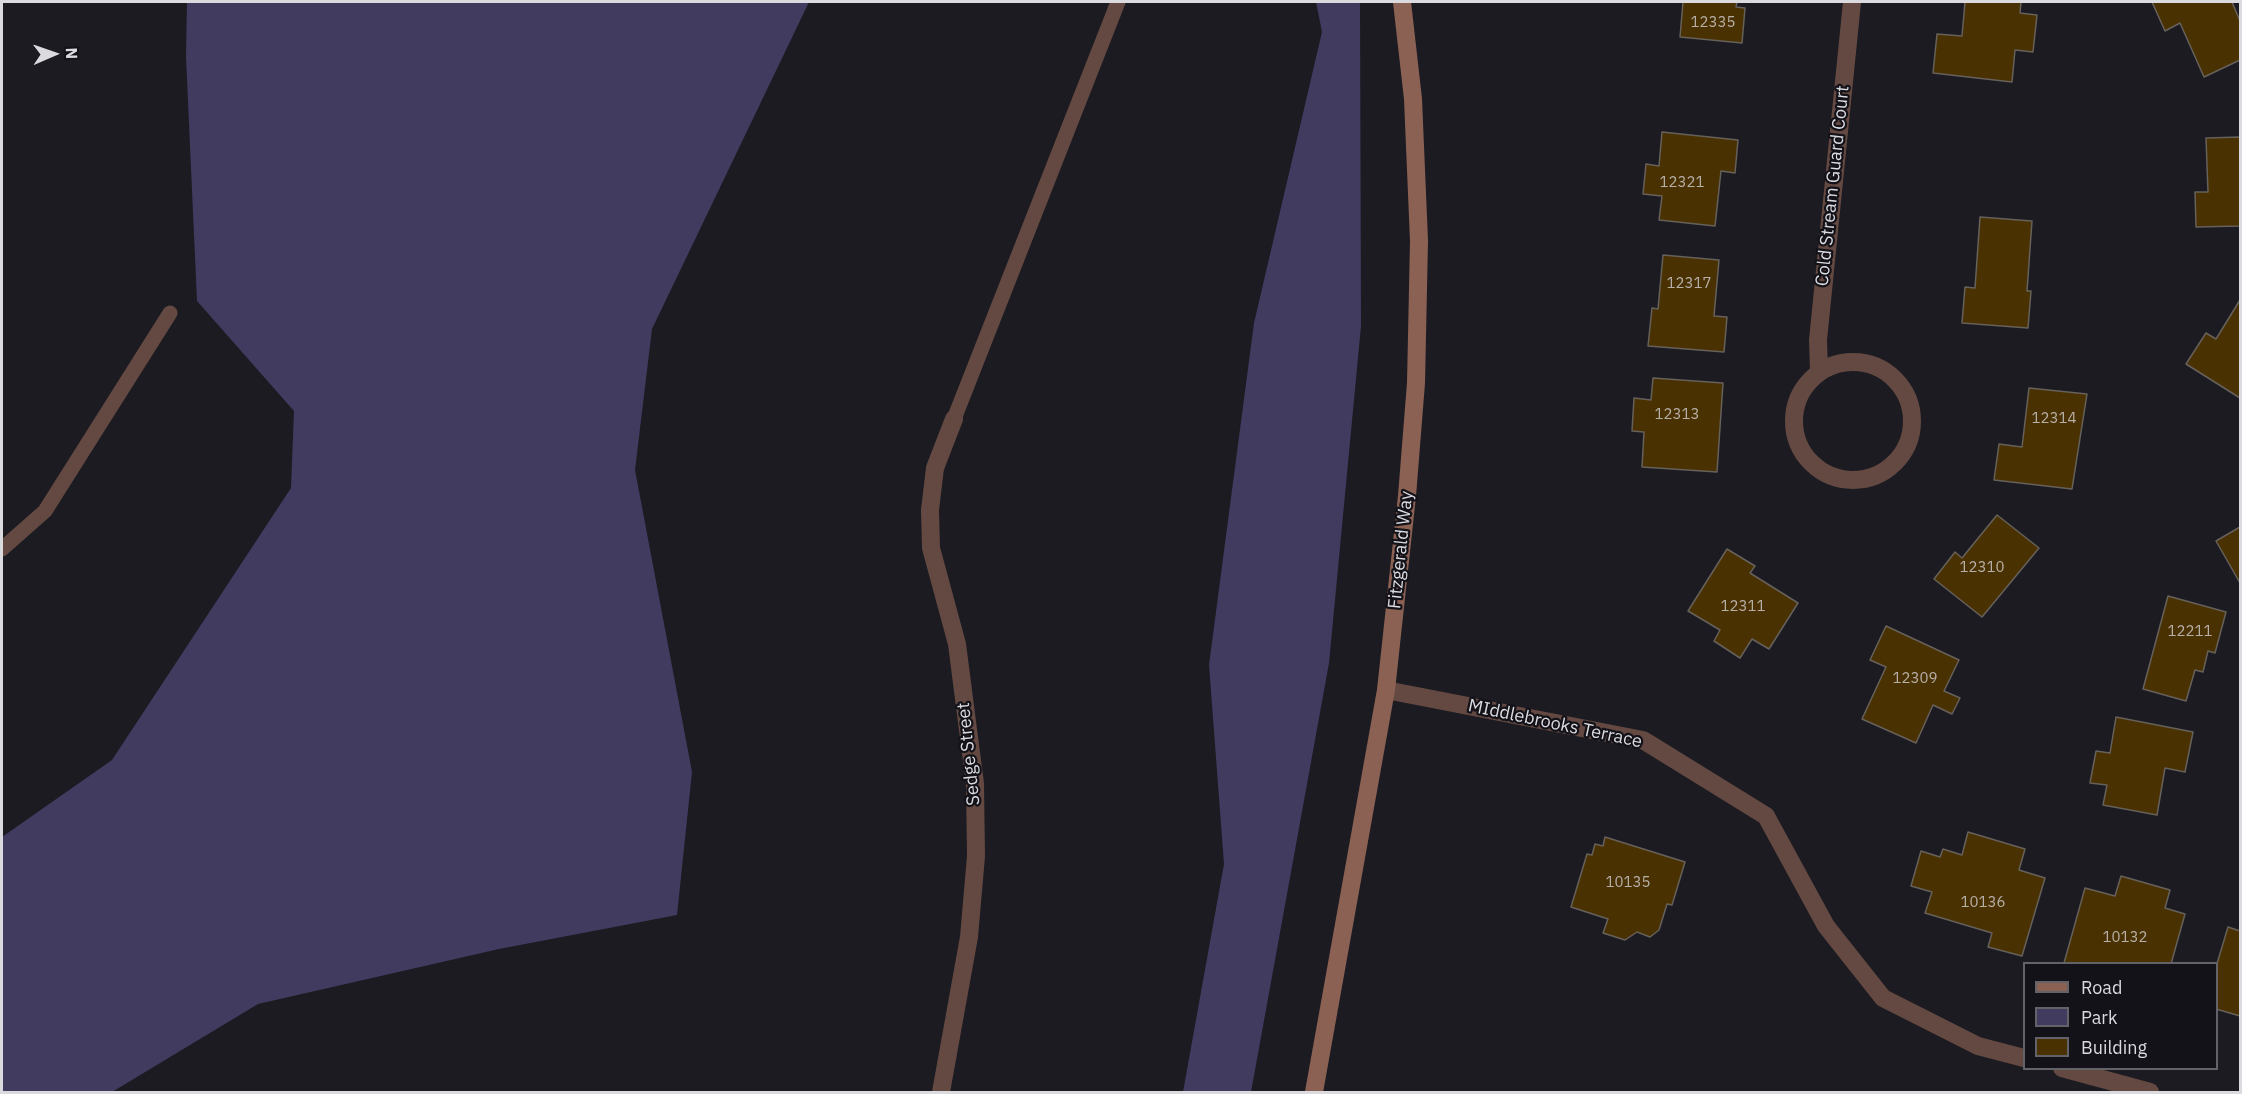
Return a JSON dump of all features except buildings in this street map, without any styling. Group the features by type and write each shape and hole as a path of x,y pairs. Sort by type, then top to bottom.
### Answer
{"street":[{"name":"Fitzgerald Way","path":"1314,1092 1386,690 1407,496 1416,383 1419,241 1413,99 1402,2"},
{"name":"Cold Stream Guard Court","path":"1819,371 1818,340 1852,2"},
{"path":"1857,361 1876,365 1892,376 1905,392 1912,410 1912,430 1906,448 1900,457 1894,465 1878,476 1859,481 1839,480 1821,472 1806,458 1796,441 1793,422 1796,402 1805,385 1819,371 1837,363 1857,361"},
{"name":"Sedge Street","path":"941,1092 969,937 976,855 975,784 957,645 931,548 930,510 935,468 954,419"},
{"name":"MIddlebrooks Terrace","path":"1386,690 1643,740 1766,816 1826,926 1883,998 1978,1046 2023,1057"},
{"path":"2069,1070 2150,1092"}],"lane":[{"path":"954,419 1118,2"},
{"path":"2,549 45,511 170,313"}],"green space":[{"path":"187,2 809,2 652,329 635,470 692,772 677,915 499,949 258,1004 112,1092 2,1092 2,837 112,760 291,488 294,411 197,301 186,57"},
{"path":"1316,2 1360,2 1361,326 1329,663 1251,1092 1183,1092 1224,864 1209,665 1254,323 1322,32"}]}
